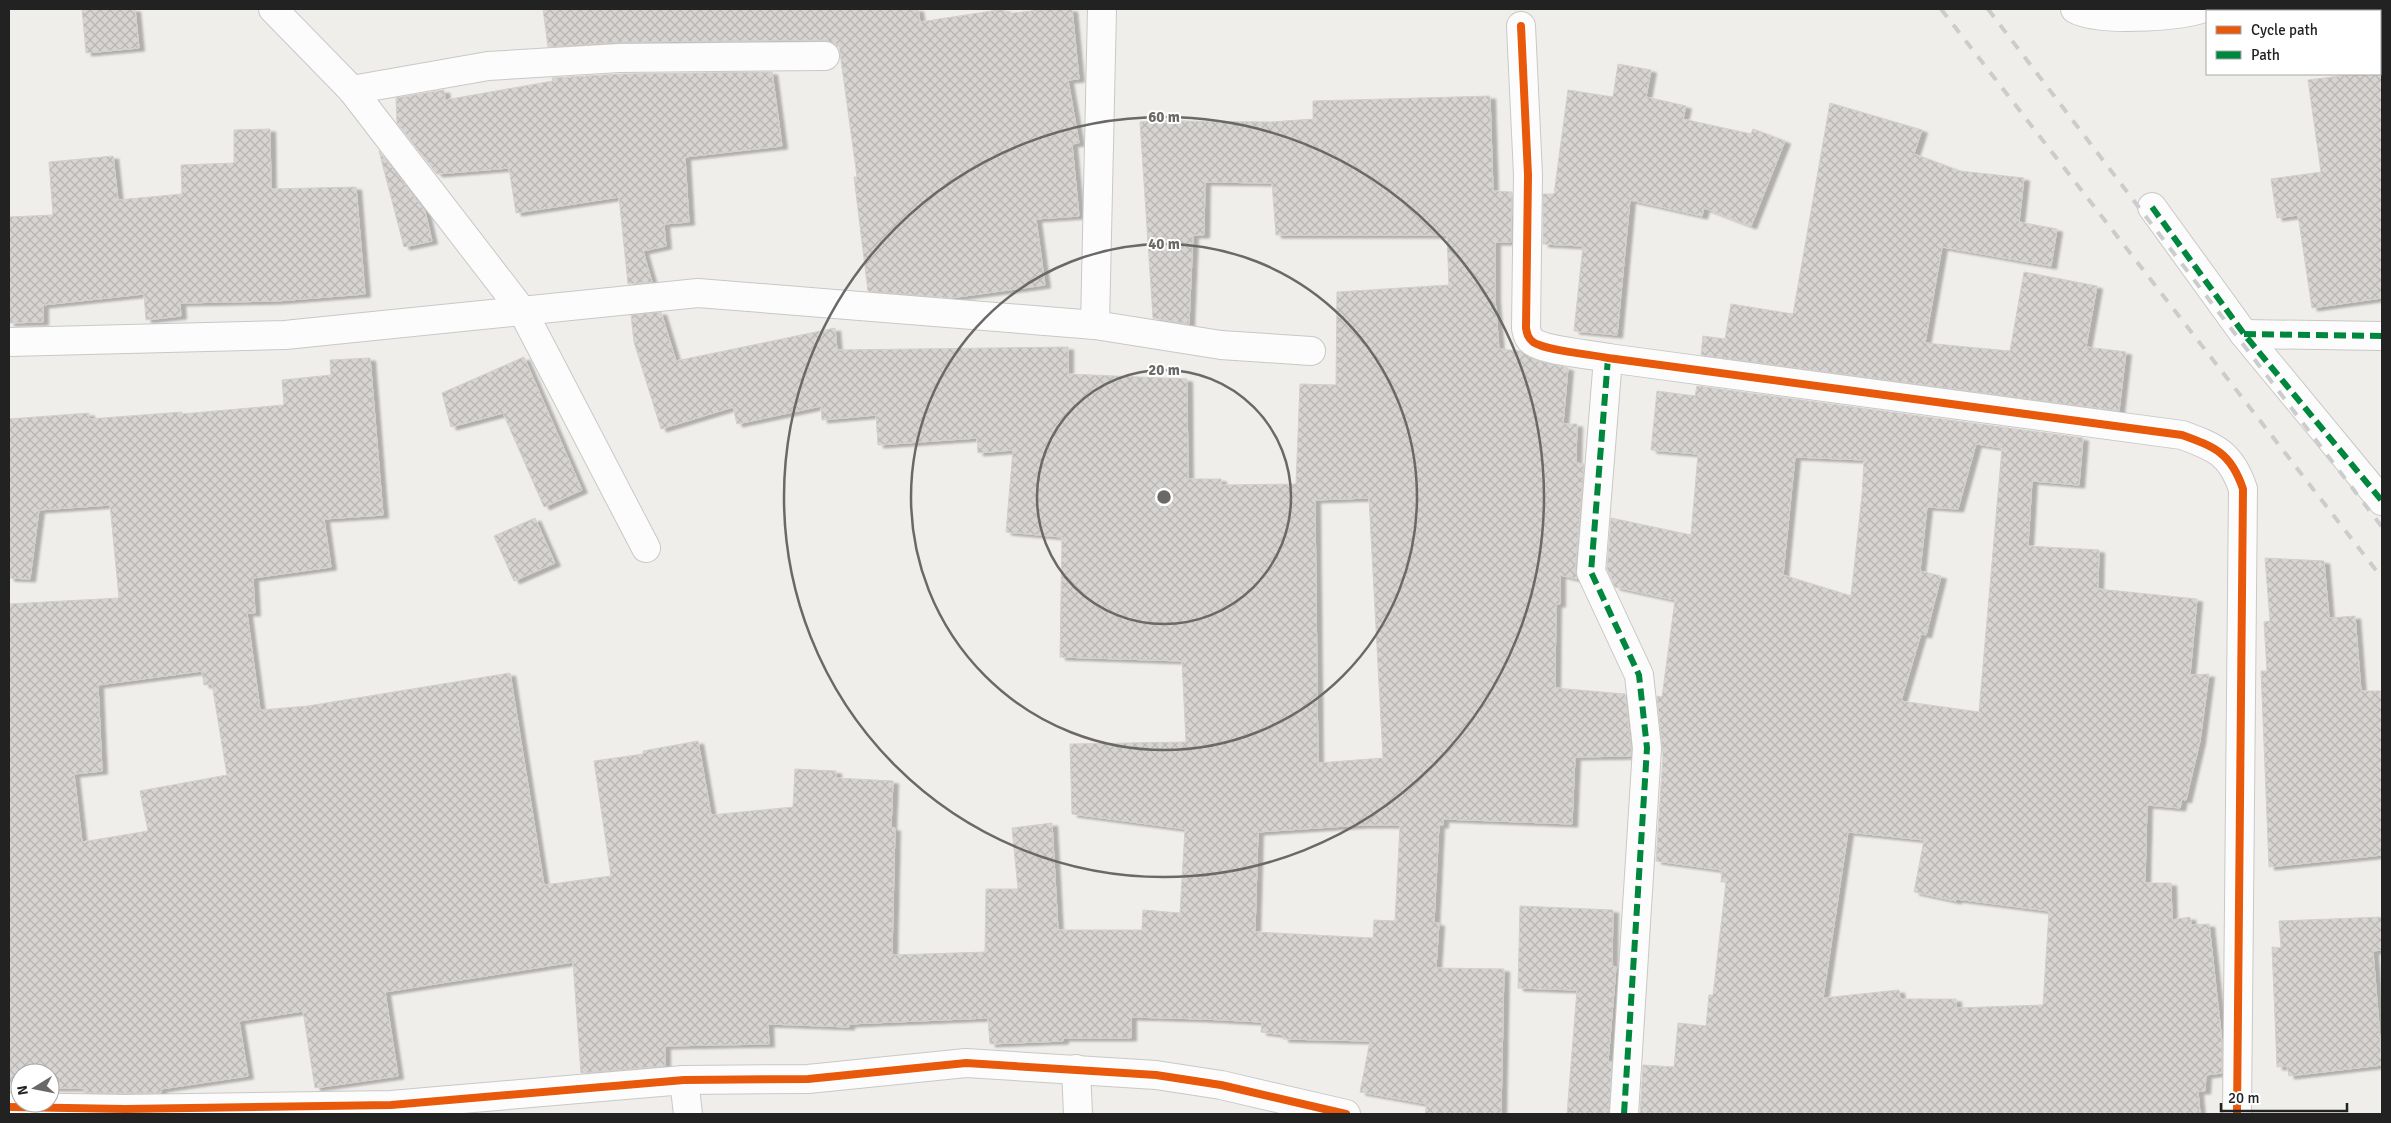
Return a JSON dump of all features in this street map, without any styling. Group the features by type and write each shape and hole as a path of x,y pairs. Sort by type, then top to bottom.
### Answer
{"street":[{"path":"273,9 352,90 523,312 646,548"},
{"path":"1095,326 1102,9"},
{"path":"2075,9 2097,16 2172,14 2201,9"},
{"path":"1521,26 1528,175 1527,334 1535,343 1554,349 1608,358 2182,435 2211,446 2231,462 2242,488 2237,1114"},
{"path":"352,90 488,66 619,58 824,56"},
{"path":"2152,206 2244,334 2382,501"},
{"path":"9,342 285,335 698,293 1095,326 1221,345 1311,350"},
{"path":"2244,334 2382,336"},
{"path":"1608,358 1591,572 1639,675 1647,748 1624,1114"},
{"path":"9,1106 125,1109 391,1105 684,1080 808,1079 966,1063 1156,1074 1221,1085 1346,1114"},
{"path":"1076,1069 1078,1114"},
{"path":"684,1080 688,1114"}],"building":[{"path":"82,9 135,9 139,48 86,53"},
{"path":"543,9 918,9 920,22 1005,9 1005,14 1048,9 1072,9 1079,79 1068,80 1079,143 1072,144 1079,216 1036,219 1045,285 950,298 868,291 854,177 857,177 839,45 825,40 619,42 548,47"},
{"path":"1618,64 1651,70 1646,97 1686,106 1683,119 1751,134 1753,129 1785,141 1751,226 1704,208 1702,216 1630,200 1617,335 1574,331 1583,246 1543,244 1543,194 1554,194 1568,90 1613,97"},
{"path":"2381,70 2382,298 2312,308 2298,215 2277,218 2271,179 2321,172 2308,80 2348,75 2381,75"},
{"path":"772,72 782,146 685,157 689,222 664,224 666,246 643,251 652,282 628,284 619,197 516,213 509,168 437,174 397,123 396,98 444,90 445,100 553,81 552,78 620,74"},
{"path":"1490,96 1493,191 1512,192 1511,242 1495,242 1495,299 1499,349 1520,351 1535,360 1568,368 1563,424 1577,424 1576,463 1584,464 1575,571 1577,579 1560,575 1560,604 1556,604 1555,688 1625,694 1631,756 1575,757 1572,824 1443,819 1443,825 1439,825 1434,923 1439,923 1436,968 1504,969 1501,1114 1425,1114 1427,1104 1360,1092 1370,1041 1283,1039 1284,1035 1261,1032 1262,1022 1203,1019 1131,1017 1131,1038 1063,1038 1063,1041 990,1044 988,1018 849,1024 849,1027 768,1024 769,1044 665,1046 665,1066 581,1073 573,962 385,992 398,1076 315,1088 303,1011 239,1021 248,1076 161,1089 161,1093 84,1093 83,1088 60,1088 60,1063 10,1063 9,1083 9,604 119,598 110,505 39,510 30,579 9,578 9,419 89,413 89,419 182,412 182,414 284,405 282,380 331,375 330,360 370,358 383,515 324,519 331,567 253,578 255,613 247,613 260,710 308,706 510,673 544,885 611,876 594,761 643,754 643,751 698,741 711,815 793,807 795,769 836,771 836,778 893,781 891,828 895,828 892,955 985,952 986,889 1018,889 1012,828 1052,823 1058,930 1142,930 1143,910 1180,913 1185,829 1072,814 1070,744 1186,742 1182,661 1060,657 1062,537 1006,532 1013,450 978,453 977,438 878,445 876,415 822,420 821,406 737,424 733,407 661,429 634,342 631,315 661,312 676,361 835,328 837,350 1068,347 1068,374 1187,379 1188,479 1221,479 1221,485 1296,484 1300,384 1336,385 1337,292 1449,285 1447,235 1276,235 1272,183 1205,182 1204,235 1193,235 1189,324 1153,318 1140,122 1180,119 1180,121 1271,122 1313,119 1313,101","holes":["1369,498 1383,758 1318,763 1315,500","202,671 204,685 212,684 227,775 140,791 148,831 82,842 74,774 102,771 98,685","1361,825 1400,825 1395,921 1374,920 1373,938 1255,932 1258,832"]},
{"path":"1830,103 1922,130 1914,154 1960,171 2024,178 2019,222 2057,229 2051,266 1942,247 1925,343 2010,351 2024,272 2097,286 2086,347 2126,352 2119,411 1701,355 1703,336 1725,339 1731,304 1793,314"},
{"path":"270,129 271,189 356,187 365,294 277,301 180,303 181,316 146,320 144,294 43,305 43,322 9,323 9,217 53,215 49,162 113,156 118,200 182,194 181,165 234,163 234,130"},
{"path":"379,151 425,211 432,241 404,247"},
{"path":"524,357 582,490 544,507 503,413 451,427 442,393"},
{"path":"1697,386 2083,438 2079,485 2032,481 2028,546 2099,550 2098,589 2197,599 2190,675 2209,674 2200,741 2186,800 2182,799 2180,808 2147,805 2145,883 2171,883 2172,920 2190,917 2191,925 2209,924 2222,1042 2222,1073 2206,1075 2205,1091 2198,1091 2200,1114 1640,1114 1643,1065 1674,1067 1678,1023 1706,1026 1709,995 1713,995 1726,882 1721,882 1722,870 1656,861 1663,756 1657,696 1662,697 1675,600 1615,587 1607,569 1611,518 1691,535 1698,454 1651,450 1657,391 1695,396","holes":["1976,444 2002,448 1979,712 1901,701 1921,634 1926,635 1941,576 1920,571 1927,507 1958,509","1795,457 1864,460 1851,596 1783,575","1848,832 1924,840 1914,892 1956,901 1956,899 2049,911 2043,1005 1956,1008 1956,999 1900,999 1899,990 1823,998"]},
{"path":"535,518 555,563 514,581 494,536"},
{"path":"2265,558 2324,561 2329,618 2355,616 2361,691 2382,691 2382,855 2269,867 2261,671 2267,671 2264,622 2270,621"},
{"path":"1520,906 1613,910 1612,966 1616,967 1608,1062 1612,1062 1609,1114 1567,1114 1577,990 1518,988"},
{"path":"2382,917 2382,950 2373,951 2382,1065 2289,1076 2287,1066 2277,1067 2272,947 2281,948 2279,921"}],"railway":[{"path":"1941,9 2382,578"},
{"path":"1988,9 2382,527"}],"marked path":[{"path":"2152,207 2244,334 2382,501"},
{"path":"2244,334 2382,336"},
{"path":"1608,358 1591,572 1639,675 1647,748 1624,1114"}],"cycle path":[{"path":"1521,26 1528,175 1526,328 1528,336 1533,342 1548,348 1608,358 2182,435 2213,448 2227,459 2233,467 2243,489 2237,1114"},
{"path":"9,1107 125,1109 391,1105 684,1080 808,1079 966,1063 1156,1075 1221,1085 1346,1114"}]}
